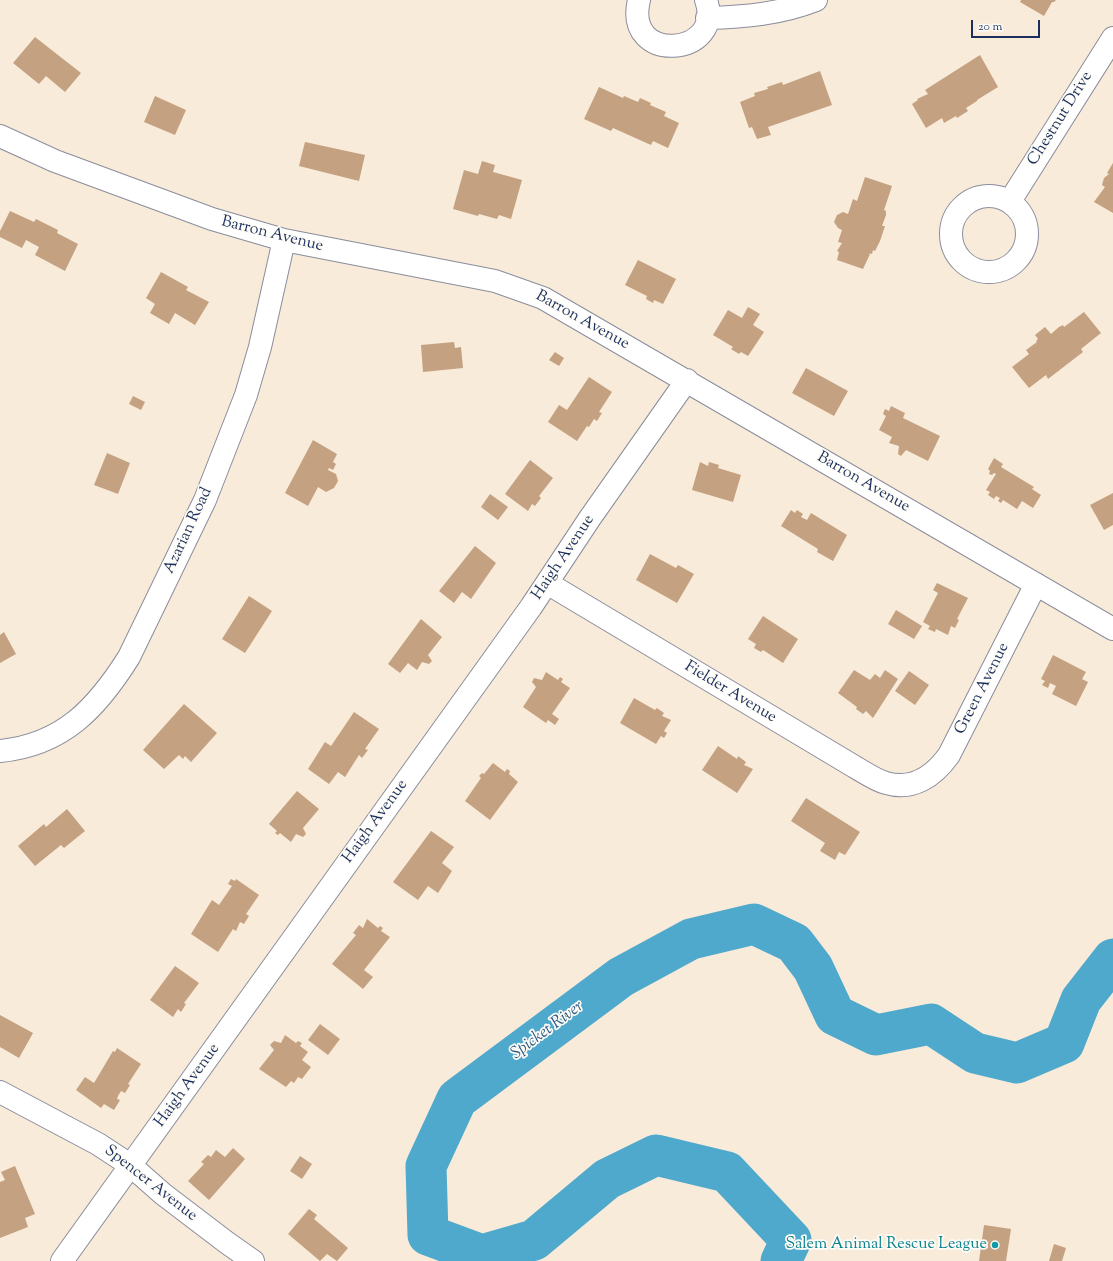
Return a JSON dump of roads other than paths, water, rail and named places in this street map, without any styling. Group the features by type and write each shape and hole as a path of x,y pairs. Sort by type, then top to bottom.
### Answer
{"street":[{"path":"639,0 638,19 643,32 653,42 666,46 680,46 693,41 702,31 706,9 749,17 777,13 816,0"},
{"name":"Chestnut Drive","path":"1010,201 1113,38"},
{"name":"Barron Avenue","path":"0,136 55,161 158,201 212,219 284,240 495,281 536,295 687,380 1113,629"},
{"name":"Azarian Road","path":"0,751 28,746 55,736 78,720 98,701 114,680 128,657 205,500 244,402 260,347 284,240"},
{"name":"Haigh Avenue","path":"62,1261 187,1088 384,809 438,737 547,584 590,518 687,380"},
{"name":"Fielder Avenue","path":"547,584 884,783 901,786 918,783"},
{"name":"Green Avenue","path":"918,783 930,776 950,755 1036,584"},
{"name":"Spencer Avenue","path":"0,1092 98,1144 130,1165 163,1194 226,1242 254,1261"}],"waterway":[{"name":"Spicket River","path":"781,1261 791,1240 727,1172 656,1155 607,1179 534,1240 482,1255 428,1235 426,1166 457,1099 621,977 691,939 754,924 794,943 813,968 835,1015 876,1035 931,1024 975,1053 1017,1063 1064,1043 1081,1000 1113,959"}],"place":[{"name":"Salem Animal Rescue League","path":"995,1245"}]}
